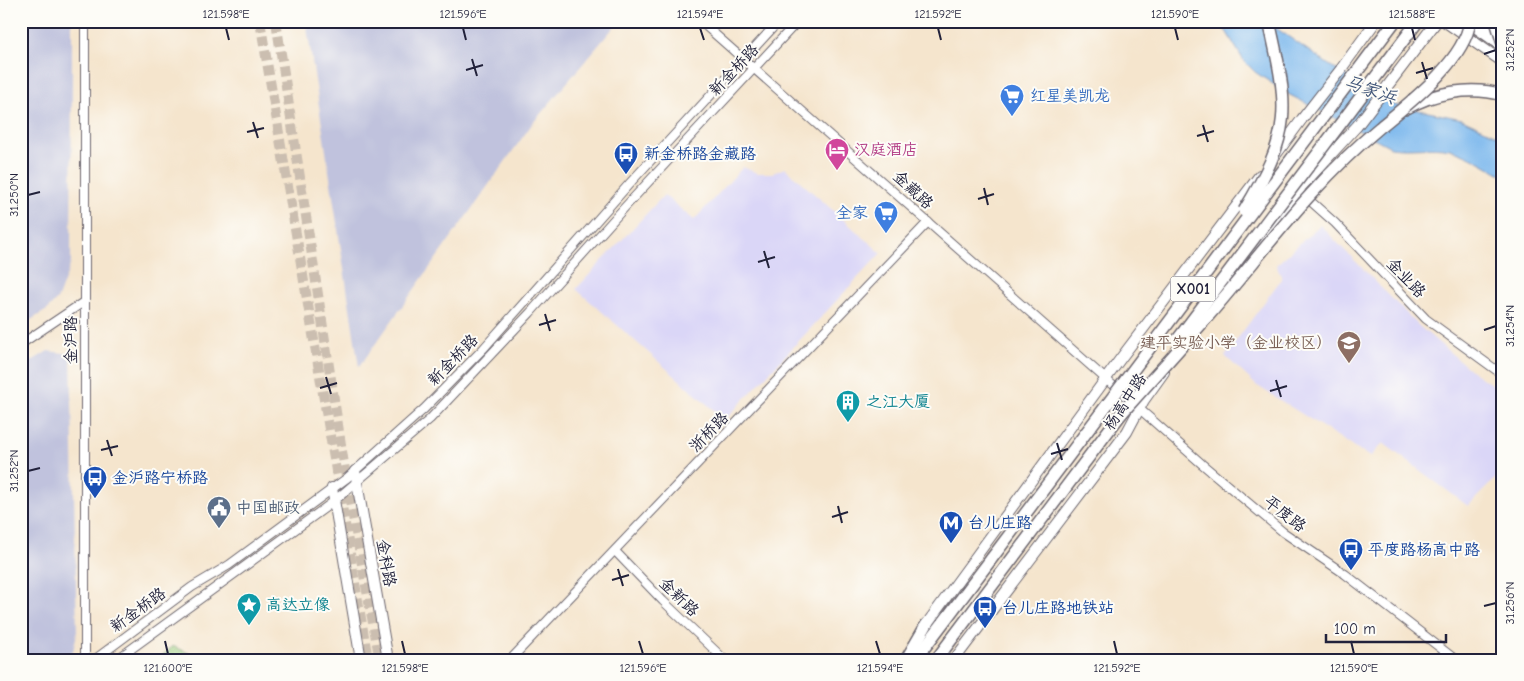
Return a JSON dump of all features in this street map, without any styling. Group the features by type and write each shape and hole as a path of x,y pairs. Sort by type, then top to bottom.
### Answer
{"highway":[{"path":"1152,344 1240,218 1261,184 1278,144 1284,102 1278,59 1269,21"},
{"name":"杨高中路","path":"916,660 1395,21"},
{"name":"杨高中路","path":"936,660 1418,21"},
{"path":"1120,414 1208,316 1298,206 1332,171 1446,66 1460,49 1469,21 1503,45"},
{"path":"1496,21 1503,45"},
{"path":"1496,21 1503,26"},
{"path":"1395,115 1432,97 1455,92 1476,91 1503,95"},
{"path":"906,660 927,624"},
{"path":"940,660 961,626"}],"main road":[{"name":"杨高中路","path":"899,660 1106,379 1376,21"},
{"name":"杨高中路","path":"954,660 1127,432 1140,409 1180,350 1298,190 1344,141 1437,21"},
{"path":"1444,21 1503,62"},
{"path":"1479,21 1503,37"},
{"name":"金科路","path":"355,471 388,660"},
{"path":"332,488 361,660"}],"street":[{"name":"金沪路","path":"85,21 85,660"},
{"name":"金藏路","path":"700,21 1106,379"},
{"name":"新金桥路","path":"94,660 192,587 229,565 355,471 424,409 483,349 779,21"},
{"name":"新金桥路","path":"116,660 333,502 437,412 530,314 798,21"},
{"name":"金业路","path":"1298,190 1335,223 1426,319 1503,375"},
{"name":"浙桥路","path":"510,660 928,222"},
{"path":"21,344 85,301"},
{"name":"平度路","path":"1106,379 1283,532 1345,574 1456,660"},
{"name":"金新路","path":"615,551 663,601 726,660"}],"shaded area":[{"path":"21,21 72,21 72,71 71,263 58,298 47,310 21,326"},
{"path":"306,21 619,21 532,124 359,367"},
{"path":"743,167 757,173 772,173 785,168 881,253 725,420 576,289 664,195 694,220"},
{"name":"建平实验小学（金业校区）","path":"1320,225 1419,326 1473,372 1503,392 1503,471 1468,506 1383,443 1370,457 1256,385 1225,356 1282,278 1276,265"},
{"path":"48,351 71,354 77,633 73,651 63,660 21,660 21,368"}],"green space":[{"path":"173,646 193,655 193,660 157,660"}],"water":[{"path":"1212,21 1266,21 1329,65 1394,105 1462,119 1503,138 1503,175 1471,157 1450,149 1391,147 1288,94 1255,72 1244,61 1226,31"}],"tunnel":[{"path":"260,21 368,660"},
{"path":"276,21 348,490 380,660"}],"place":[{"name":"红星美凯龙","path":"1012,117"},
{"name":"汉庭酒店","path":"837,171"},
{"name":"新金桥路金藏路","path":"626,175"},
{"name":"全家","path":"886,234"},
{"name":"建平实验小学（金业校区）","path":"1349,364"},
{"name":"之江大厦","path":"848,423"},
{"name":"金沪路宁桥路","path":"95,499"},
{"name":"中国邮政","path":"219,529"},
{"name":"台儿庄路","path":"951,544"},
{"name":"平度路杨高中路","path":"1351,571"},
{"name":"高达立像","path":"249,626"},
{"name":"台儿庄路地铁站","path":"985,629"}],"water label":[{"name":"马家浜","path":"1370,90"}]}
